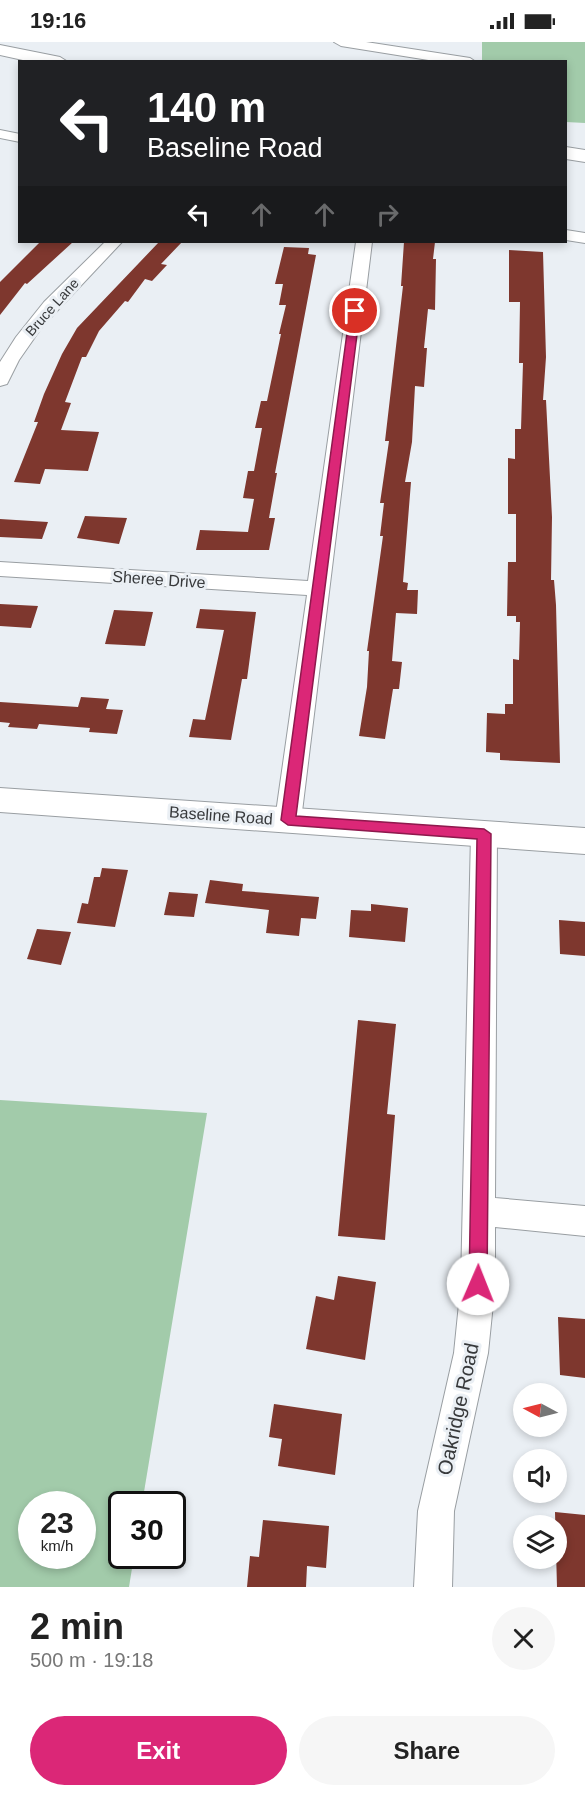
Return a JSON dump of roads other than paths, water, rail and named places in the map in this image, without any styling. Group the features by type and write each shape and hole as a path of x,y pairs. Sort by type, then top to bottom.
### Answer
{"street":[{"path":"341,42 377,45 459,60"},
{"path":"0,50 50,60"},
{"path":"0,60 18,64"},
{"path":"0,134 18,138"},
{"path":"567,142 585,145"},
{"path":"567,153 585,156"},
{"path":"567,235 585,238"},
{"name":"Bruce Lane","path":"0,380 16,349 31,328 51,304 113,243"},
{"path":"288,820 364,243"},
{"name":"Sheree Drive","path":"0,568 318,589"},
{"name":"Baseline Road","path":"0,800 585,842"},
{"name":"Oakridge Road","path":"433,1587 436,1511 471,1353 478,1284 484,834"},
{"path":"479,1211 585,1221"}]}
